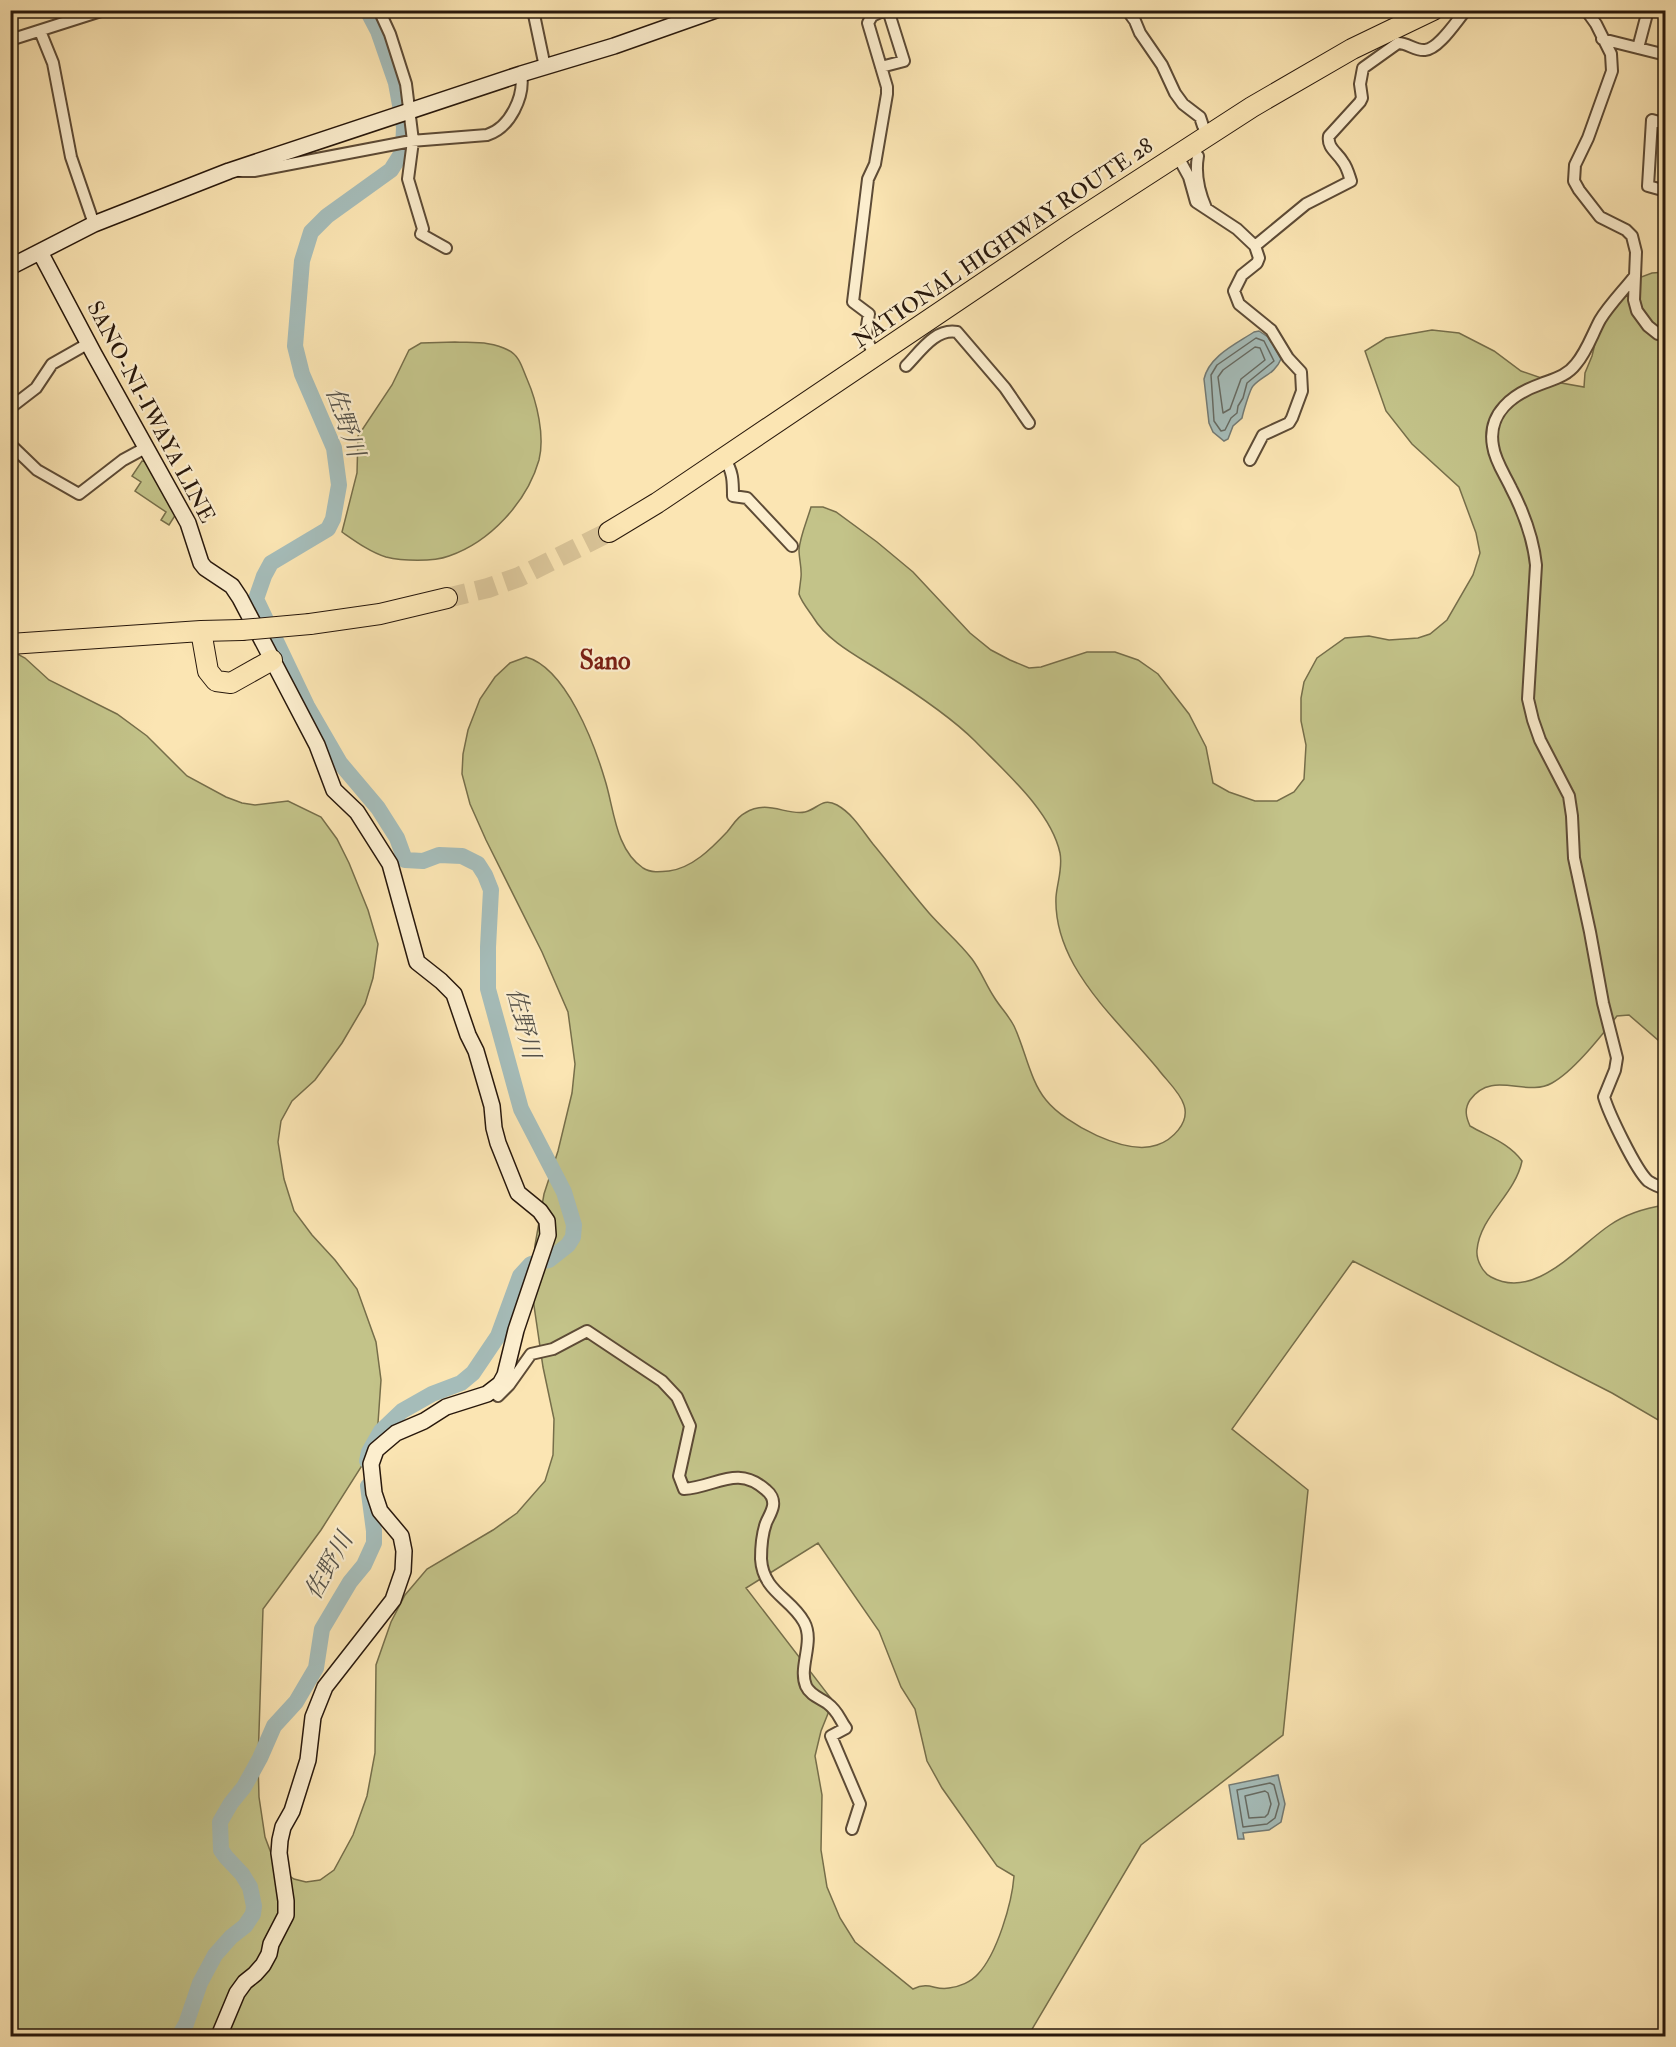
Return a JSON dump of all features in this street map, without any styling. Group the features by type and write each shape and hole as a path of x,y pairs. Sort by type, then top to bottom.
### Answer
{"highway":[{"name":"NATIONAL HIGHWAY ROUTE 28","path":"609,532 657,503 1068,226 1252,107 1337,57 1433,10"},
{"path":"10,644 310,624 380,614 447,598"},
{"path":"201,631 208,671 216,681 231,682 272,660"}],"main road":[{"path":"10,267 94,224 229,171 409,110 614,46 716,10"},
{"name":"SANO-NI-IWAYA LINE","path":"40,252 188,523 201,563 232,586 240,598 317,745 334,790 357,812 390,864 417,962 454,994 479,1062 492,1106 498,1143 518,1193 538,1209 547,1221 548,1235 516,1330 505,1375 492,1391"},
{"path":"219,2037 237,1993 244,1982 263,1965 286,1915 279,1853 280,1840 308,1760 313,1717 325,1687 393,1600 404,1571 401,1536 380,1511 374,1493 371,1464 376,1450 396,1433 424,1421 447,1407 492,1391"}],"street":[{"path":"10,40 104,10"},
{"path":"379,10 405,76 412,141 408,179 423,229 421,234 446,248"},
{"path":"533,10 545,67"},
{"path":"876,356 865,336 868,311 853,302 868,179 875,164 887,94 868,23 872,16 887,10 904,61 881,67"},
{"path":"1127,10 1162,65 1175,93 1183,105 1200,117 1203,126"},
{"path":"1255,246 1306,204 1351,181 1343,161 1328,141 1329,136 1362,98 1360,84 1363,68 1398,43 1428,50 1445,36 1466,10"},
{"path":"1587,10 1611,54 1612,71 1588,138 1575,165 1574,181 1600,217 1632,236 1636,252 1634,300 1637,311 1648,326 1658,334 1665,336"},
{"path":"1638,48 1648,10"},
{"path":"40,31 52,63 70,157 94,224"},
{"path":"1602,39 1665,55"},
{"path":"229,171 254,171 412,141 494,133 510,117 523,87 521,74"},
{"path":"1665,124 1652,120 1648,186 1665,191"},
{"path":"1177,155 1188,177 1196,202 1237,229 1255,246 1259,258 1257,263 1242,275 1234,291 1239,303 1271,330 1288,358 1301,372 1302,391 1289,423 1263,435 1250,460"},
{"path":"1198,156 1196,166 1198,179 1207,208"},
{"path":"1634,277 1601,319 1575,366 1557,378 1531,387 1507,404 1498,412 1492,425 1492,435 1496,458 1520,504 1534,545 1536,566 1528,699 1540,740 1569,796 1574,858 1581,897 1617,1058 1615,1070 1604,1097 1638,1169 1647,1180 1665,1189"},
{"path":"906,366 937,335 949,330 957,332 1005,388 1029,423"},
{"path":"10,408 36,388 52,364 88,343"},
{"path":"10,444 37,470 79,494 123,460 147,447"},
{"path":"724,458 733,478 732,496 747,498 792,546"},
{"path":"492,1391 498,1396 509,1385 531,1354 553,1349 587,1331 662,1381 677,1397 690,1426 679,1476 684,1489 697,1488 728,1477 743,1477 765,1489 772,1497 773,1505 762,1542 763,1573 771,1586 805,1623 807,1635 805,1685 810,1692 829,1705 842,1718 846,1728 831,1736 860,1804 852,1829"}],"green space":[{"path":"1665,272 1665,1046 1629,1015 1617,1016 1578,1062 1552,1083 1531,1088 1488,1086 1470,1100 1466,1113 1470,1126 1505,1145 1522,1161 1512,1184 1484,1227 1480,1238 1477,1250 1479,1262 1491,1277 1507,1283 1524,1282 1539,1277 1555,1268 1616,1221 1636,1212 1665,1205 1665,1424 1612,1393 1353,1261 1232,1429 1308,1490 1283,1735 1141,1845 1028,2036 11,2036 10,650 25,658 49,680 117,714 147,736 187,776 226,797 255,805 288,801 321,817 337,839 349,863 368,910 378,944 373,978 365,1004 342,1043 315,1080 292,1101 281,1121 278,1142 284,1179 294,1211 357,1289 376,1342 381,1380 378,1423 370,1453 321,1530 263,1609 258,1762 259,1797 265,1837 274,1861 288,1875 306,1882 320,1880 334,1870 353,1835 367,1796 375,1753 376,1665 391,1622 405,1595 427,1569 517,1513 545,1481 553,1455 554,1419 543,1367 532,1292 535,1245 544,1194 558,1151 572,1093 575,1064 568,1012 542,952 486,840 470,804 462,774 468,730 480,699 495,677 510,663 526,657 540,664 566,691 594,747 621,839 634,860 646,870 669,871 686,866 701,857 740,817 753,809 769,808 798,813 809,811 828,802 843,809 857,823 929,913 975,964 996,1001 1014,1026 1032,1074 1046,1100 1081,1128 1113,1142 1144,1147 1163,1143 1174,1135 1182,1124 1184,1105 1172,1086 1092,993 1070,957 1060,932 1057,915 1056,897 1060,853 1047,822 1025,792 965,732 918,696 844,648 819,626 799,594 800,545 811,507 823,507 836,512 877,542 913,572 970,633 991,650 1010,660 1029,668 1041,667 1087,652 1115,652 1138,660 1158,674 1189,714 1206,747 1213,783 1229,792 1255,801 1277,801 1294,792 1304,779 1306,745 1301,721 1301,698 1304,682 1317,658 1345,638 1369,636 1389,640 1418,638 1430,634 1447,620 1473,575 1480,553 1476,533 1459,487 1412,444 1386,411 1365,351 1386,338 1432,330 1459,333 1494,351 1521,371 1550,381 1584,387 1585,373 1599,327 1633,280 1652,273","holes":["818,1543 879,1631 901,1687 915,1709 927,1761 942,1788 997,1866 1014,1876 1007,1914 985,1965 975,1977 965,1984 944,1989 928,1986 913,1989 855,1942 840,1918 827,1887 821,1850 822,1795 815,1756 821,1731 833,1701 746,1588"]},
{"path":"455,342 496,345 508,350 518,359 537,408 541,440 539,460 526,491 516,505 492,531 479,541 464,550 442,558 418,560 386,557 368,549 342,532 357,473 358,436 392,385 409,350 421,343"},
{"path":"142,461 147,462 176,514 169,525 161,520 166,512 135,491 141,482 132,476"}],"water":[{"path":"1259,331 1268,337 1281,359 1272,371 1253,386 1242,418 1233,426 1228,439 1224,441 1213,432 1209,423 1204,379 1217,357 1239,341"},
{"path":"1278,1775 1285,1804 1281,1822 1269,1830 1243,1833 1244,1839 1238,1839 1229,1785"}],"waterway":[{"name":"佐野川","path":"367,10 378,31 396,83 404,127 403,151 391,170 327,216 311,232 302,261 295,346 302,374 334,448 339,485 333,519 328,529 271,563 256,599 307,706 340,763 378,808 397,838 405,860 423,861 439,855 462,856 478,864 485,875 491,890 488,989 521,1109 564,1192 574,1225 573,1237 568,1245 549,1260 531,1264 520,1276 498,1336 473,1373 461,1383 432,1394 402,1411 381,1431 369,1452 367,1461"},
{"name":"佐野川","path":"179,2036 186,2024 200,1983 215,1955 231,1937 245,1926 253,1914 254,1906 250,1887 221,1850 220,1822 244,1787 274,1726 296,1702 316,1668 322,1629 350,1582 364,1565 374,1543 368,1486"}],"tunnel":[{"path":"447,598 488,588 519,577 609,532"}],"district":[{"name":"Sano","path":"605,661"}]}
